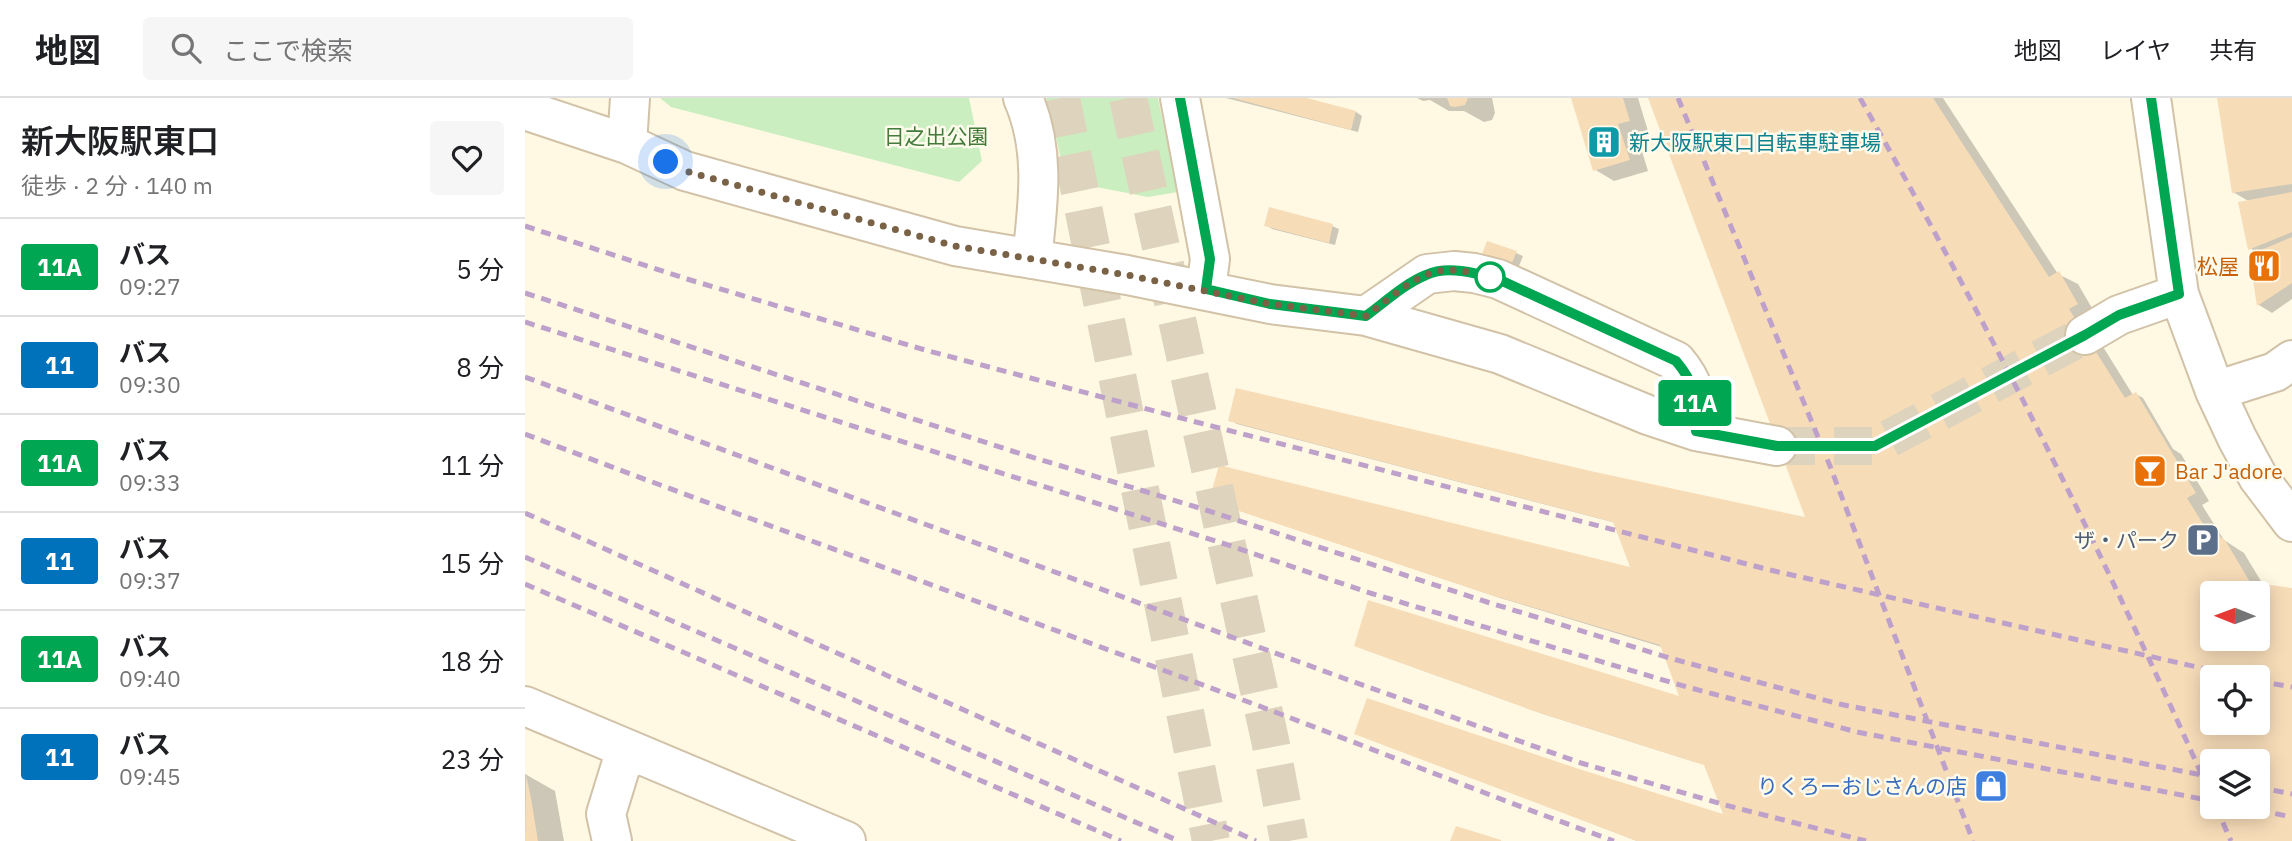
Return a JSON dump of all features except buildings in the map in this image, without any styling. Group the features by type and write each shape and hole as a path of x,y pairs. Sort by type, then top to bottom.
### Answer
{"street":[{"path":"627,144 630,98"},
{"path":"1023,98 1031,117 1040,167 1032,259"},
{"path":"1180,98 1210,259 1206,289"},
{"path":"2151,98 2179,294 2215,391 2257,477 2292,522"},
{"path":"525,110 627,144 685,171 955,246 1206,289 1270,304 1366,316 1500,354 1649,415 1696,431 1777,446"},
{"path":"1366,316 1427,274 1454,271 1498,279 1676,361 1690,377 1695,394 1696,431"},
{"path":"2085,335 2119,315 2179,294"},
{"path":"2215,391 2275,372 2292,360"},
{"path":"525,706 846,841"},
{"path":"612,841 606,814 626,749"}],"green space":[{"name":"日之出公園","path":"660,98 969,98 982,161 959,182 671,107"},
{"path":"1046,98 1158,98 1178,192 1148,197 1065,181"}],"tunnel":[{"path":"1061,98 1211,841"},
{"path":"1128,98 1270,740 1289,841"},
{"path":"1777,446 1875,446 2085,335"}],"railway":[{"path":"1678,98 1830,466 1973,841"},
{"path":"1860,98 1955,269 2045,443 2200,771"},
{"path":"525,226 687,279 925,350 1196,422 1770,570 2200,668"},
{"path":"525,293 1012,451 1673,659 1839,704 2200,775"},
{"path":"525,322 1222,543 1370,593 1687,687 1857,732 2200,799"},
{"path":"525,377 1581,763 1725,805 1866,841"},
{"path":"525,434 1275,712 1614,841"},
{"path":"525,513 1256,841"},
{"path":"525,557 1179,841"},
{"path":"525,584 1121,841"},
{"path":"2270,683 2292,687"},
{"path":"2270,790 2292,794"},
{"path":"2270,813 2292,817"},
{"path":"2221,819 2231,841"}],"bus line":[{"name":"11A","path":"1180,98 1205,221 1210,259 1206,289 1270,304 1366,316 1427,274 1454,271 1474,273 1498,279 1676,361 1690,377 1695,394 1696,431 1777,446 1875,446 2119,315 2179,294 2151,98"}],"place":[{"name":"新大阪駅東口自転車駐車場","path":"1604,142"},
{"name":"松屋","path":"2264,266"},
{"name":"Bar J'adore","path":"2150,471"},
{"name":"ザ・パーク","path":"2203,540"},
{"name":"りくろーおじさんの店","path":"1991,786"}],"route":[{"path":"666,162 685,171 955,246 1206,289 1270,304 1366,316 1427,274 1454,271 1498,279 1490,277"}]}
